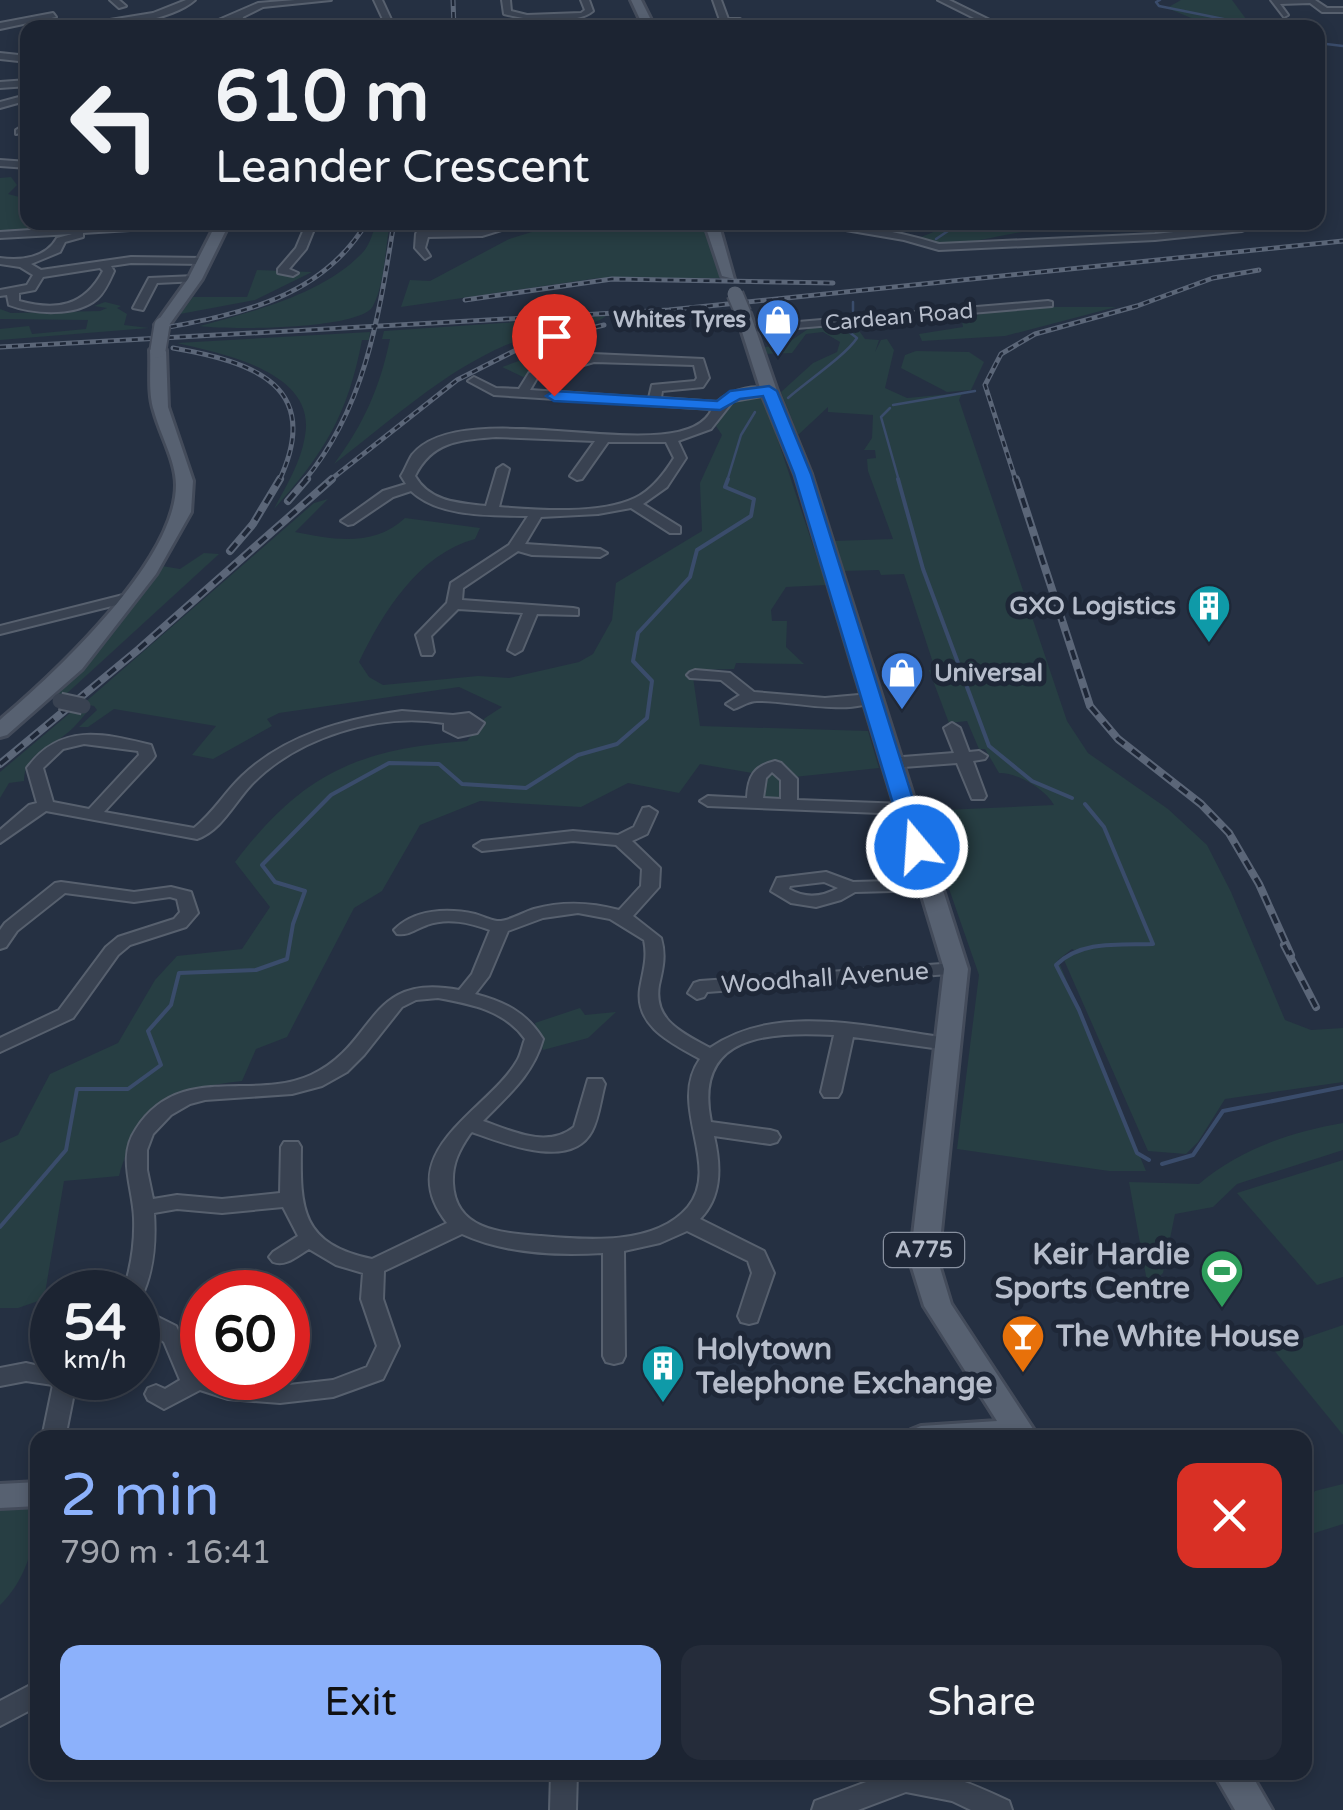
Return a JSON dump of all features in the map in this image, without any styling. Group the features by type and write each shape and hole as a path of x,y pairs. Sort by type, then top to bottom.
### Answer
{"main road":[{"path":"0,731 75,665 131,597 166,545 186,502 184,480 160,406 158,358 162,325 195,278 220,230"},
{"name":"A775","path":"714,230 769,391 803,474 956,969 924,1262 938,1306 1019,1430"},
{"path":"0,1496 30,1494"},
{"path":"1235,1780 1254,1810"}],"street":[{"path":"227,20 261,2 327,0"},
{"path":"506,0 506,12 527,18 585,14 589,11 585,0"},
{"path":"942,0 985,20"},
{"path":"1284,15 1274,2 1311,0 1332,13"},
{"path":"116,20 168,12 191,1"},
{"path":"38,2 61,20"},
{"path":"29,20 54,15"},
{"path":"238,20 239,16"},
{"path":"0,235 27,230"},
{"path":"294,273 282,272 301,249 309,230"},
{"path":"423,230 425,256"},
{"path":"447,230 493,230"},
{"path":"858,230 938,247 1222,230"},
{"path":"23,264 56,250 66,237 121,233 132,235 128,246 131,260"},
{"path":"0,261 23,264 39,274 131,260 204,261"},
{"path":"39,274 31,288 6,293 13,303 23,307 83,302 94,296 109,272 102,264"},
{"path":"140,308 153,280 195,278"},
{"name":"Cardean Road","path":"746,321 1048,304"},
{"path":"588,346 598,358"},
{"path":"474,381 494,391 522,393 654,389 700,384 703,378 700,362 598,358 533,376 522,393"},
{"path":"654,389 720,406"},
{"path":"672,439 680,458 657,491 634,504 603,512 439,504 412,486 410,468 420,454 470,436 508,432 672,439 706,427 716,418 720,406 735,394 769,391"},
{"path":"470,436 474,417"},
{"path":"578,476 604,438"},
{"path":"492,508 503,469"},
{"path":"348,521 362,509 412,486"},
{"path":"634,504 662,522 676,524"},
{"path":"342,505 362,509"},
{"path":"428,652 423,635 454,604 456,586 479,568 519,547 530,531 536,511"},
{"path":"519,547 580,556 600,553"},
{"path":"0,630 131,597"},
{"path":"454,604 531,610 555,606 572,612"},
{"path":"531,610 518,643 539,638"},
{"path":"695,675 725,676 750,696"},
{"path":"734,704 750,696 825,703 870,699"},
{"path":"40,697 83,706"},
{"path":"0,838 35,809 46,806 197,834 260,768 332,729 350,723 430,715 453,720"},
{"path":"952,728 971,757 978,796"},
{"path":"46,806 35,768 66,740 82,738 145,748 147,756 92,815"},
{"path":"890,763 971,757"},
{"path":"755,801 757,776 761,770 775,766 789,779 789,803"},
{"path":"708,801 905,809"},
{"path":"482,846 573,836 621,840 641,830 649,812"},
{"path":"621,840 651,868 650,888 623,916"},
{"path":"852,887 929,885"},
{"path":"0,944 6,925 61,887 140,898 171,892 185,896 189,914 184,920 124,942 112,951 66,1014 0,1046"},
{"path":"402,930 418,919 458,915 500,928 548,909 580,906 623,916 652,938 656,950 656,973 649,992 650,1014 660,1026 710,1056"},
{"path":"464,997 480,976 500,928"},
{"name":"Woodhall Avenue","path":"697,993 700,987 956,969"},
{"path":"144,1270 144,1208 136,1154 142,1134 160,1115 209,1091 290,1088 313,1082 352,1060 387,1006 418,991 442,990 510,1012 526,1024 534,1040 525,1070 487,1101 468,1123 444,1165 442,1195 453,1217 475,1233 508,1240 613,1244 644,1240 687,1222 700,1209 710,1168 695,1097 700,1074 710,1056 732,1041 760,1031 794,1028 948,1044"},
{"path":"831,1092 844,1033"},
{"path":"468,1123 538,1145 561,1145 583,1130 585,1094"},
{"path":"702,1128 770,1137"},
{"path":"292,1147 290,1199 299,1228 308,1240 328,1252 374,1267 462,1225"},
{"path":"144,1208 176,1202 222,1206 290,1199"},
{"path":"687,1222 757,1256 763,1274 748,1316"},
{"path":"280,1257 308,1240"},
{"path":"613,1244 614,1356"},
{"path":"310,1391 347,1386 375,1374 388,1346 372,1299 374,1267"},
{"path":"160,1325 176,1338 180,1350"},
{"path":"0,1377 30,1373"},
{"path":"54,1430 57,1400"},
{"path":"0,1714 30,1697"},
{"path":"563,1810 564,1780"},
{"path":"825,1810 906,1780 955,1789 999,1810"}],"green space":[{"path":"1181,0 1232,0 1246,19 1196,20 1167,8"},
{"path":"11,177 17,185 8,194 20,197 20,230 0,233 0,178"},
{"path":"374,230 389,230 377,297 363,314 320,324 200,326 309,290 348,266 370,241"},
{"path":"538,230 705,230 724,278 599,278 401,307 410,280 430,281 509,239"},
{"path":"938,230 1037,230 964,243 916,239"},
{"path":"257,270 312,272 255,300 180,314 193,297 247,297"},
{"path":"105,302 121,306 117,308 127,314 124,325 149,328 0,340 0,329 29,326 32,334 86,329 88,320 0,319 0,309 11,313 100,311 107,308 94,306"},
{"path":"1116,307 1005,336 922,341 919,334 963,327 962,321 989,311"},
{"path":"606,316 506,345 483,356 417,399 334,464 376,389 390,339 382,339 384,331"},
{"path":"855,325 865,339 879,340 875,352 881,340 887,339 894,350 885,388 907,398 962,393 959,400 1067,721 1088,753 1168,809 1207,845 1285,1020 1311,1030 1343,1028 1343,1082 1225,1099 1186,1154 1148,1151 1064,960 1076,951 1072,949 1058,960 1146,1171 1109,1171 957,1149 979,975 922,811 1054,805 1030,783 999,773 985,749 979,749 967,721 949,723 929,670 935,669 904,574 842,571 833,541 893,539 868,471 867,459 876,458 875,450 864,450 872,438 873,415 828,412 828,407 798,435 781,392 813,363 837,352 840,342 823,332 806,334 792,353 763,354 762,347 783,346 811,327"},
{"path":"370,332 369,340 362,340 349,390 332,432 274,509 297,464 305,436 305,414 296,396 282,381 262,369 177,343"},
{"path":"578,340 592,356 523,377 502,367"},
{"path":"916,351 969,352 984,362 971,390 947,392 901,368 905,355"},
{"path":"764,398 826,585 786,587 771,610 772,621 787,621 786,647 804,664 736,663 734,669 692,670 700,726 868,731 879,768 794,777 793,799 752,796 752,773 700,764 679,793 628,783 581,807 480,801 420,825 382,891 354,908 287,1037 256,1049 242,1081 196,1089 162,1104 137,1131 119,1176 64,1181 49,1270 30,1270 30,1304 0,1308 0,1143 18,1135 50,1074 118,1043 155,980 177,956 242,949 270,907 235,862 284,807 309,787 363,760 394,751 467,741 485,718 502,707 459,687 279,713 267,719 272,726 213,759 192,755 216,726 114,709 88,727 79,727 97,710 83,704 314,503 328,499 295,532 353,539 380,534 405,518 480,528 475,539 455,547 420,571 391,605 359,662 369,677 383,685 478,676 509,678 579,662 593,654 612,620 616,583 702,531 700,483 722,435 716,426 732,402"},
{"path":"204,553 219,554 64,696 57,695 162,566 180,569"},
{"path":"76,708 88,711 69,732 33,758 24,781 9,783 0,798 0,772"},
{"path":"580,1008 585,1015 616,1012 588,1038 543,1050 535,1023"},
{"path":"1343,1123 1343,1150 1237,1184 1213,1207 1175,1214 1163,1273 1148,1287 1129,1182 1199,1184 1231,1161 1266,1144"},
{"path":"1343,1160 1343,1277 1317,1285 1237,1193"},
{"path":"1343,1325 1343,1435 1273,1349"},
{"path":"1343,1484 1343,1524 1312,1534 1315,1491"},
{"path":"30,1504 29,1558 0,1605 0,1506"}],"waterway":[{"path":"1160,0 1156,2 1159,6 1228,20"},
{"path":"1325,44 1343,46"},
{"path":"936,239 950,230"},
{"path":"853,302 853,311"},
{"path":"788,398 852,345 857,338 844,328"},
{"path":"893,405 975,391"},
{"path":"890,408 881,417 899,481"},
{"path":"727,481 741,435 755,412"},
{"path":"0,1227 66,1150 77,1089 128,1089 161,1065 148,1031 171,1005 179,973 256,970 287,959 293,924 305,891 275,882 262,865 331,795 389,763 439,764 462,784 526,788 578,755 617,744 647,718 652,681 633,661 638,633 690,577 697,550 751,516 754,499 725,487 728,479"},
{"path":"898,479 923,569 989,746 1032,781 1072,798"},
{"path":"1085,804 1104,827 1153,944 1089,948 1056,965 1079,1010 1137,1153 1149,1160"},
{"path":"1162,1164 1193,1155 1223,1111 1343,1087"}],"railway":[{"path":"453,0 454,20"},
{"path":"159,329 249,309 303,285 327,269 361,230"},
{"path":"375,326 393,230"},
{"path":"375,326 669,310 1343,241"},
{"path":"1016,481 985,385 1001,354 1035,334 1137,306 1213,278 1259,270"},
{"path":"465,300 612,279 833,283"},
{"path":"329,481 457,380 532,342 604,325"},
{"path":"0,347 375,326"},
{"path":"304,481 342,422 367,359 375,326"},
{"path":"173,348 230,361 254,371 273,384 287,401 293,422 291,449 279,480"},
{"path":"288,501 307,479"},
{"path":"0,764 139,649 332,479"},
{"path":"1016,479 1090,706 1118,739 1201,804 1229,833 1259,884 1291,955"},
{"path":"230,551 253,524 279,480"},
{"path":"1284,945 1316,1007"}],"place":[{"name":"Whites Tyres","path":"778,358"},
{"name":"GXO Logistics","path":"1209,644"},
{"name":"Universal","path":"902,711"},
{"name":"Keir Hardie Sports Centre","path":"1222,1309"},
{"name":"The White House","path":"1023,1374"},
{"name":"Holytown Telephone Exchange","path":"663,1404"}],"route":[{"path":"554,396 720,406 735,394 769,391 803,474 917,847"}]}
